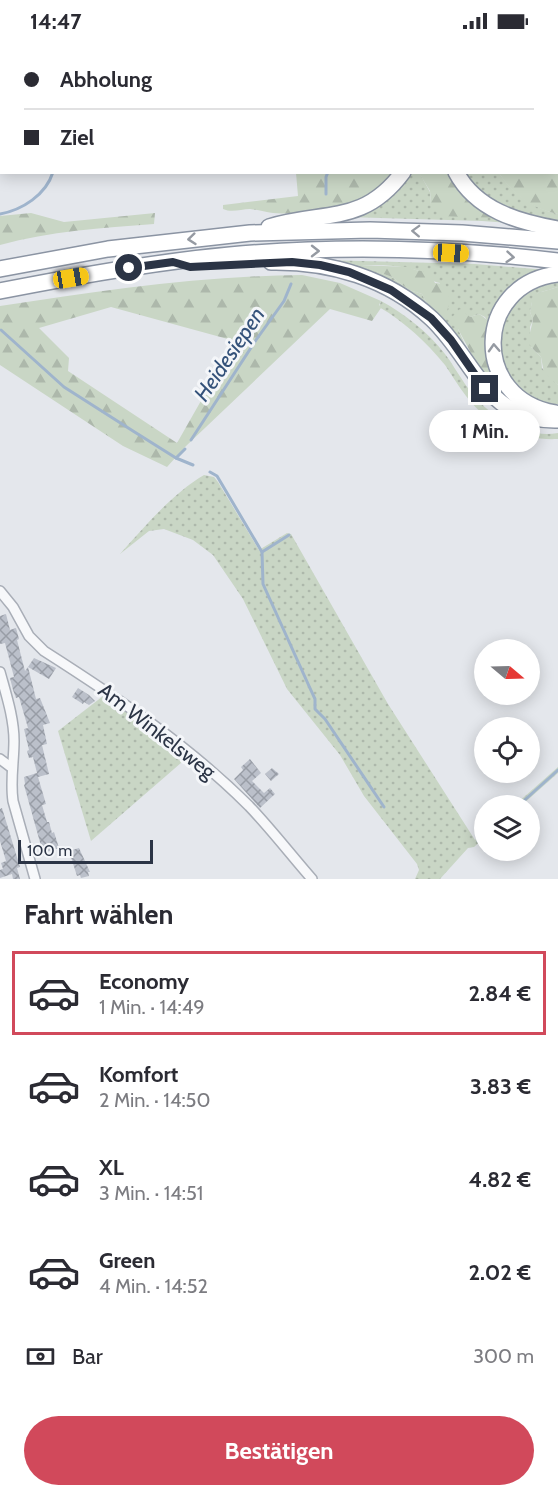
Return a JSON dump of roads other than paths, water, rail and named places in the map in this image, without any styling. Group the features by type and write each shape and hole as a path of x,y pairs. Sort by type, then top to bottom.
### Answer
{"highway":[{"path":"250,233 290,220 332,217 352,211 382,194 401,174"},
{"path":"457,174 468,191 484,205 508,215 558,229"},
{"path":"0,268 108,249 250,233 382,230 462,233 558,241"},
{"path":"0,291 60,279 230,255 337,250 468,253 558,261"},
{"path":"173,262 190,267 263,262 307,263 335,268 378,283 403,297 436,324 451,340 485,389 503,406 531,418 558,420"},
{"path":"558,274 529,282 510,296 499,314 493,334 493,346 500,376 512,392 535,408 558,414"}],"street":[{"name":"Am Winkelsweg","path":"0,591 35,643 110,693 204,765 250,808 312,879"},
{"path":"0,672 10,711 14,740 13,801 34,879"},
{"path":"0,759 12,768"}],"waterway":[{"path":"0,214 17,209 32,200 45,188 52,174"},
{"name":"Heidesiepen","path":"326,194 327,174"},
{"name":"Heidesiepen","path":"191,440 284,301 291,284"},
{"path":"1,330 64,387 176,458 193,465"},
{"name":"Heidesiepen","path":"176,458 185,449"},
{"path":"210,472 217,476 262,552 263,584 315,699 315,709 325,719 384,807"},
{"path":"262,552 289,535"},
{"path":"530,795 558,770"}]}
